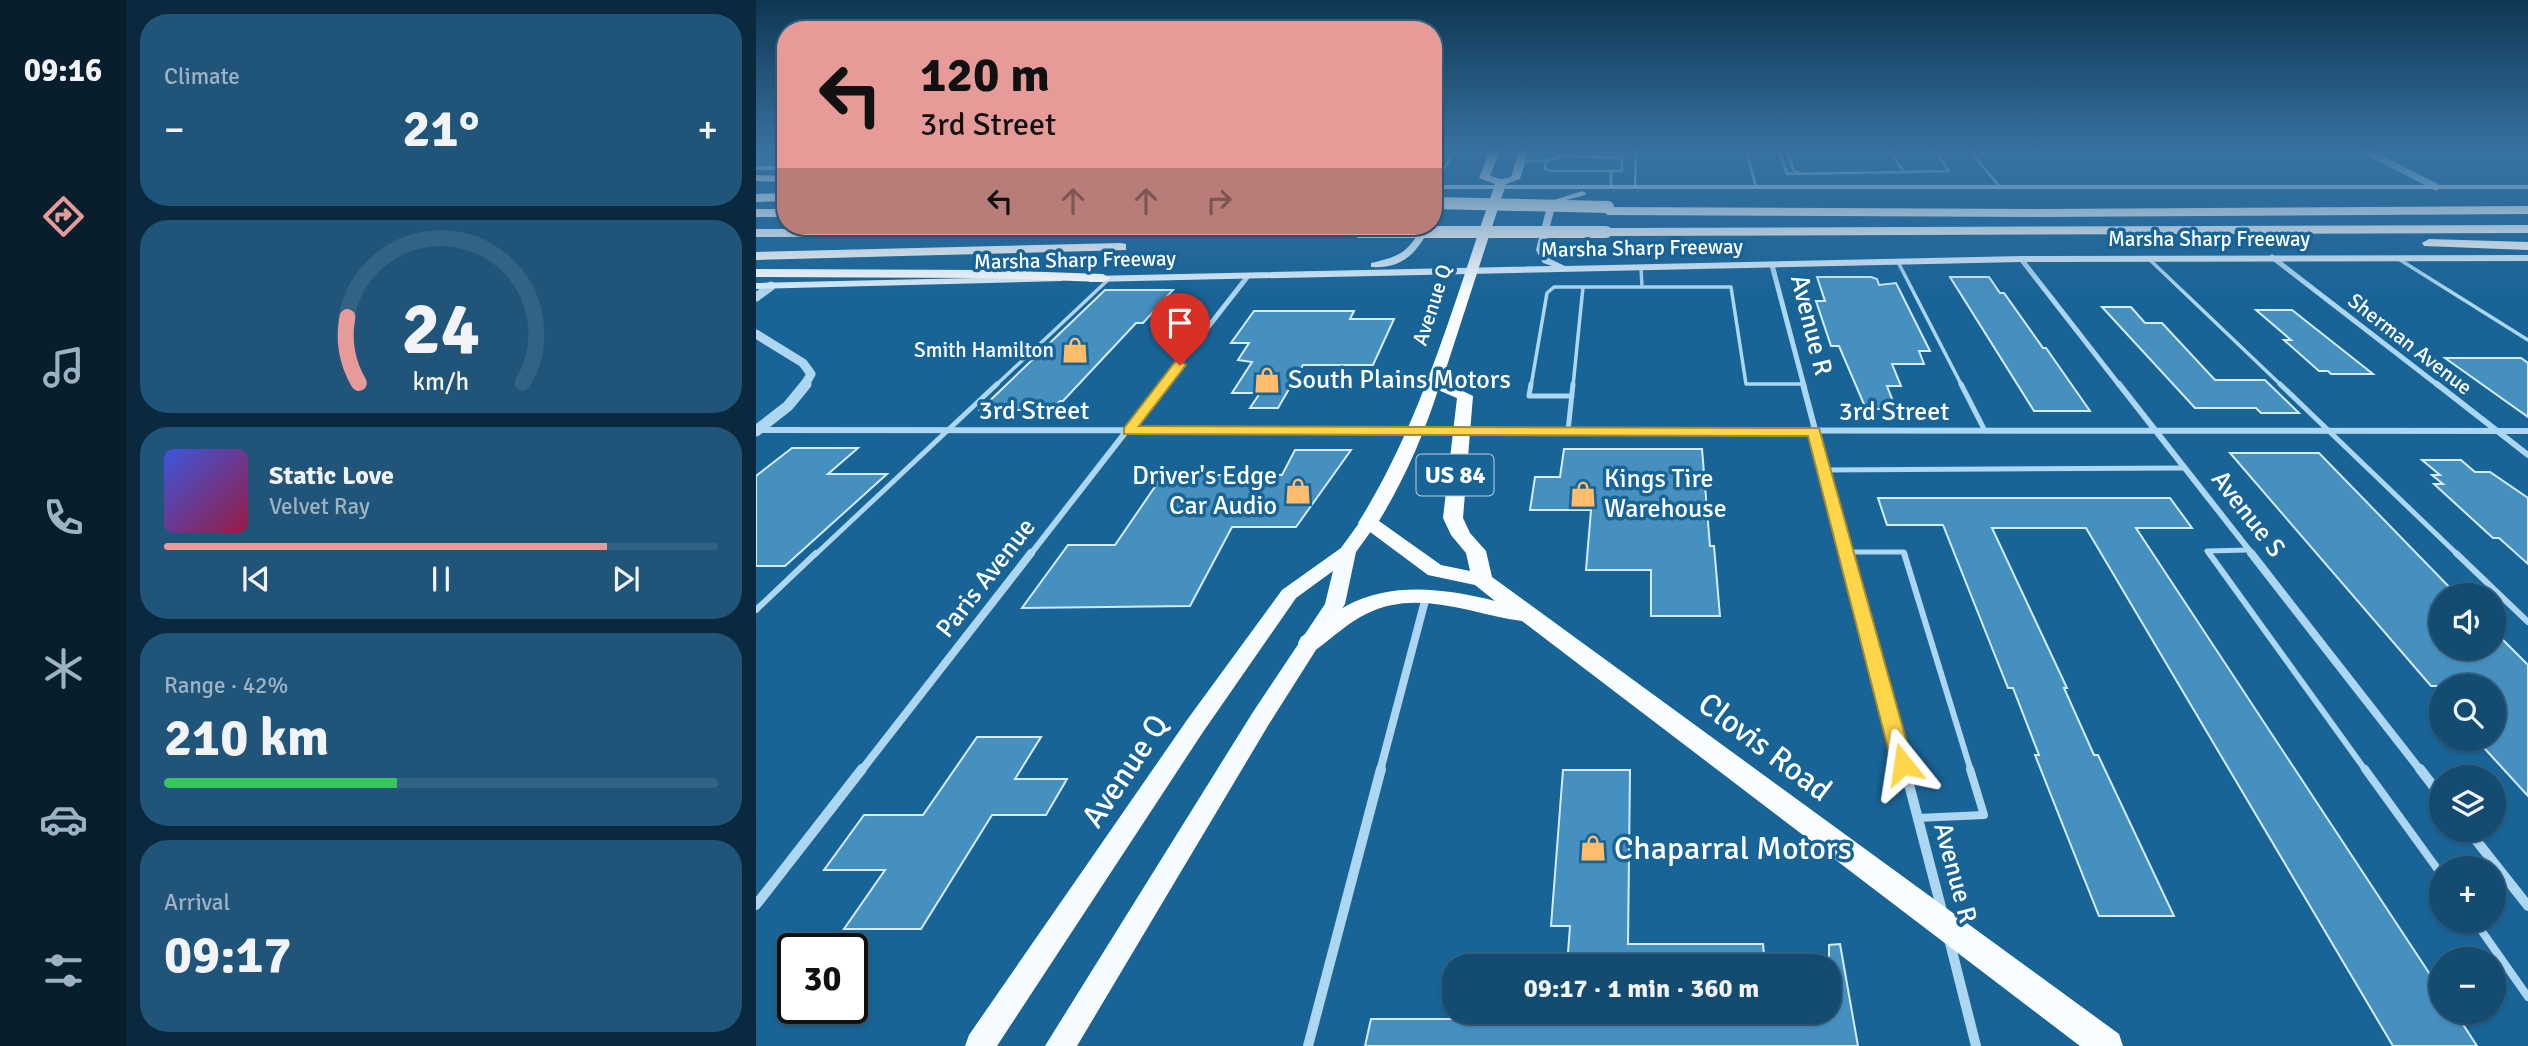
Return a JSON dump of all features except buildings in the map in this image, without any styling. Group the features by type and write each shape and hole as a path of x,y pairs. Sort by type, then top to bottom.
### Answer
{"highway":[{"name":"Avenue Q","path":"1368,523 1389,489 1417,430 1496,199"},
{"path":"2040,214 2079,208 2491,199"},
{"path":"1442,203 1608,209"},
{"name":"Marsha Sharp Freeway","path":"1442,212 1608,209 2040,214 2528,210"},
{"path":"756,213 777,212"},
{"name":"Marsha Sharp Freeway","path":"1442,235 2528,229"},
{"path":"2035,230 2527,256"},
{"name":"Marsha Sharp Freeway","path":"756,233 777,233"},
{"name":"Marsha Sharp Freeway","path":"1157,235 1429,235"},
{"path":"756,256 1357,236"},
{"path":"756,274 986,274 1107,278"},
{"name":"US 84","path":"1434,383 1465,396 1452,518 1461,535 1476,551 1482,580"},
{"name":"Clovis Road","path":"1368,523 1435,570 1482,580 2107,1046"},
{"path":"1309,643 1360,608 1401,596 1484,605 1532,616"}],"main road":[{"path":"1559,199 1552,202 1540,250 1546,261 1573,268"},
{"path":"1328,274 1406,258 1422,235"},
{"name":"Marsha Sharp Freeway","path":"756,286 2021,259 2527,256"},
{"name":"Avenue Q","path":"979,1046 1195,726 1289,594 1347,552 1368,523"},
{"name":"Avenue Q","path":"1060,1046 1261,718 1335,604 1347,552"}],"street":[{"name":"Sherman Avenue","path":"2272,257 2528,455"},
{"name":"Avenue S","path":"2021,259 2429,781"},
{"name":"Avenue R","path":"1772,265 1976,1046"},
{"name":"Paris Avenue","path":"756,905 1248,276"},
{"path":"756,297 771,286"},
{"path":"756,334 803,363 811,374 804,389 770,420 756,427"},
{"name":"3rd Street","path":"756,427 1129,431 2528,431"},
{"path":"1308,1046 1426,597"},
{"path":"2477,842 2528,906"}],"lane":[{"path":"2148,258 2528,622"},
{"path":"2397,258 2528,340"},
{"path":"1898,262 1985,431"},
{"path":"1642,267 1642,287"},
{"path":"756,610 1107,278"},
{"path":"1572,397 1529,397 1547,293 1554,287 1731,286 1746,384 1802,384"},
{"path":"1568,431 1583,287"},
{"path":"1825,470 2183,468"},
{"path":"2248,550 2207,551 2429,857"},
{"path":"1847,552 1904,552 1984,815 1917,818"},
{"path":"2483,933 2528,998"}],"place":[{"name":"Smith Hamilton","path":"1075,350"},
{"name":"South Plains Motors","path":"1267,380"},
{"name":"Driver's Edge Car Audio","path":"1298,491"},
{"name":"Kings Tire Warehouse","path":"1583,494"},
{"name":"Chaparral Motors","path":"1593,848"}],"route":[{"path":"1180,365 1129,431 1814,431 1903,764"}]}
